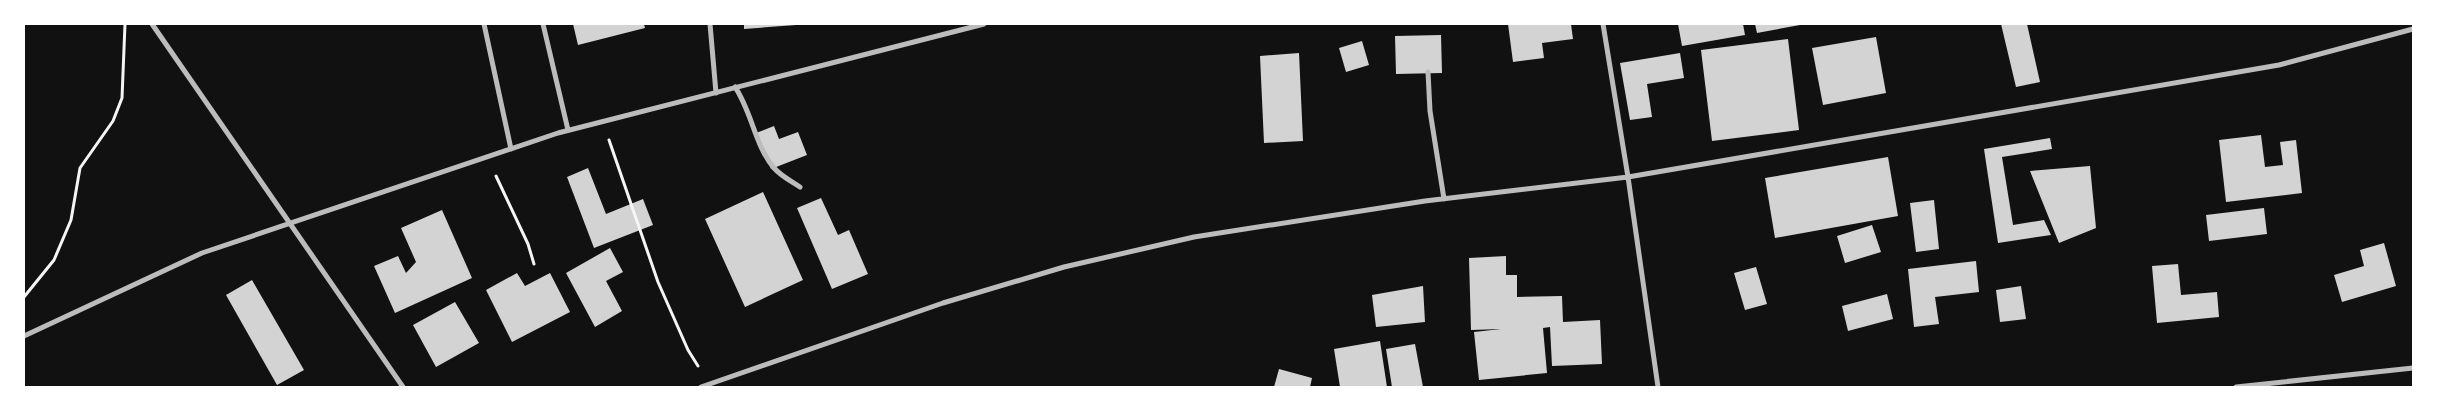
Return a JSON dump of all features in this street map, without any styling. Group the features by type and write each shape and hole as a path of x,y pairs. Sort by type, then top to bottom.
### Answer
{"street":[{"path":"152,24 403,387"},
{"path":"484,24 511,149"},
{"path":"543,24 568,130"},
{"path":"710,24 716,93"},
{"path":"24,336 202,253 568,130 984,24"},
{"path":"1603,24 1628,178 1658,387"},
{"path":"701,387 944,303 1064,267 1194,237 1444,199 1628,178 2279,65 2413,30"},
{"path":"1428,72 1430,111 1444,199"},
{"path":"735,87 744,101 767,158 775,169 800,187"},
{"path":"2236,387 2413,368"}],"path":[{"path":"24,296 54,260 71,220 80,168 113,121 122,98 125,24"},
{"path":"602,122 658,282 680,333 700,367 718,382"},
{"path":"488,157 528,244 534,264"}],"building":[{"path":"573,24 644,24 645,28 578,45"},
{"path":"744,24 796,24 796,25 744,29"},
{"path":"1508,24 1571,24 1573,39 1542,43 1544,58 1513,62"},
{"path":"1678,24 1743,24 1745,35 1682,46"},
{"path":"1755,24 1800,24 1800,25 1757,33"},
{"path":"2001,24 2027,24 2040,82 2016,87"},
{"path":"1441,35 1442,73 1396,74 1395,36"},
{"path":"1876,37 1886,93 1823,105 1812,48"},
{"path":"1788,39 1799,130 1712,141 1701,50"},
{"path":"1362,41 1369,65 1346,72 1339,48"},
{"path":"1299,53 1303,141 1264,143 1260,56"},
{"path":"1680,53 1684,78 1647,84 1652,117 1630,120 1620,63"},
{"path":"774,126 779,139 798,132 807,155 771,169 756,133"},
{"path":"2261,135 2265,167 2283,165 2280,142 2296,140 2302,193 2226,202 2219,140"},
{"path":"2050,138 2052,149 2002,157 2013,225 2044,220 2051,235 1998,243 1984,149"},
{"path":"1888,157 1898,216 1775,238 1765,178"},
{"path":"2090,166 2096,228 2059,243 2030,171"},
{"path":"588,168 606,214 643,199 653,225 594,248 567,177"},
{"path":"763,192 803,280 745,307 705,219"},
{"path":"821,198 838,235 849,230 868,274 832,289 797,208"},
{"path":"1934,200 1939,249 1916,252 1910,203"},
{"path":"2264,208 2267,234 2209,241 2206,215"},
{"path":"442,210 472,278 395,313 374,266 398,256 406,273 416,262 401,228"},
{"path":"1872,225 1881,252 1845,263 1837,236"},
{"path":"2384,243 2396,286 2342,302 2334,275 2364,266 2360,250"},
{"path":"610,248 623,272 606,281 622,311 595,327 566,273"},
{"path":"1506,256 1506,275 1517,275 1517,297 1562,296 1563,322 1600,320 1602,364 1552,366 1550,327 1543,328 1547,373 1479,380 1474,332 1501,329 1471,330 1469,258"},
{"path":"1976,261 1979,292 1935,297 1939,324 1914,327 1908,269"},
{"path":"2178,264 2181,295 2217,292 2219,317 2157,323 2152,266"},
{"path":"1756,267 1767,304 1745,310 1734,273"},
{"path":"517,273 525,286 550,273 570,312 512,342 486,290"},
{"path":"252,280 304,370 277,385 226,295"},
{"path":"1423,286 1425,322 1376,327 1372,295"},
{"path":"2021,286 2026,319 2000,322 1996,290"},
{"path":"1887,294 1893,319 1848,331 1842,306"},
{"path":"455,302 479,343 436,367 413,325"},
{"path":"1380,341 1387,387 1340,387 1334,349"},
{"path":"1415,344 1423,387 1392,387 1386,349"},
{"path":"1279,369 1312,378 1310,387 1274,387"}]}
